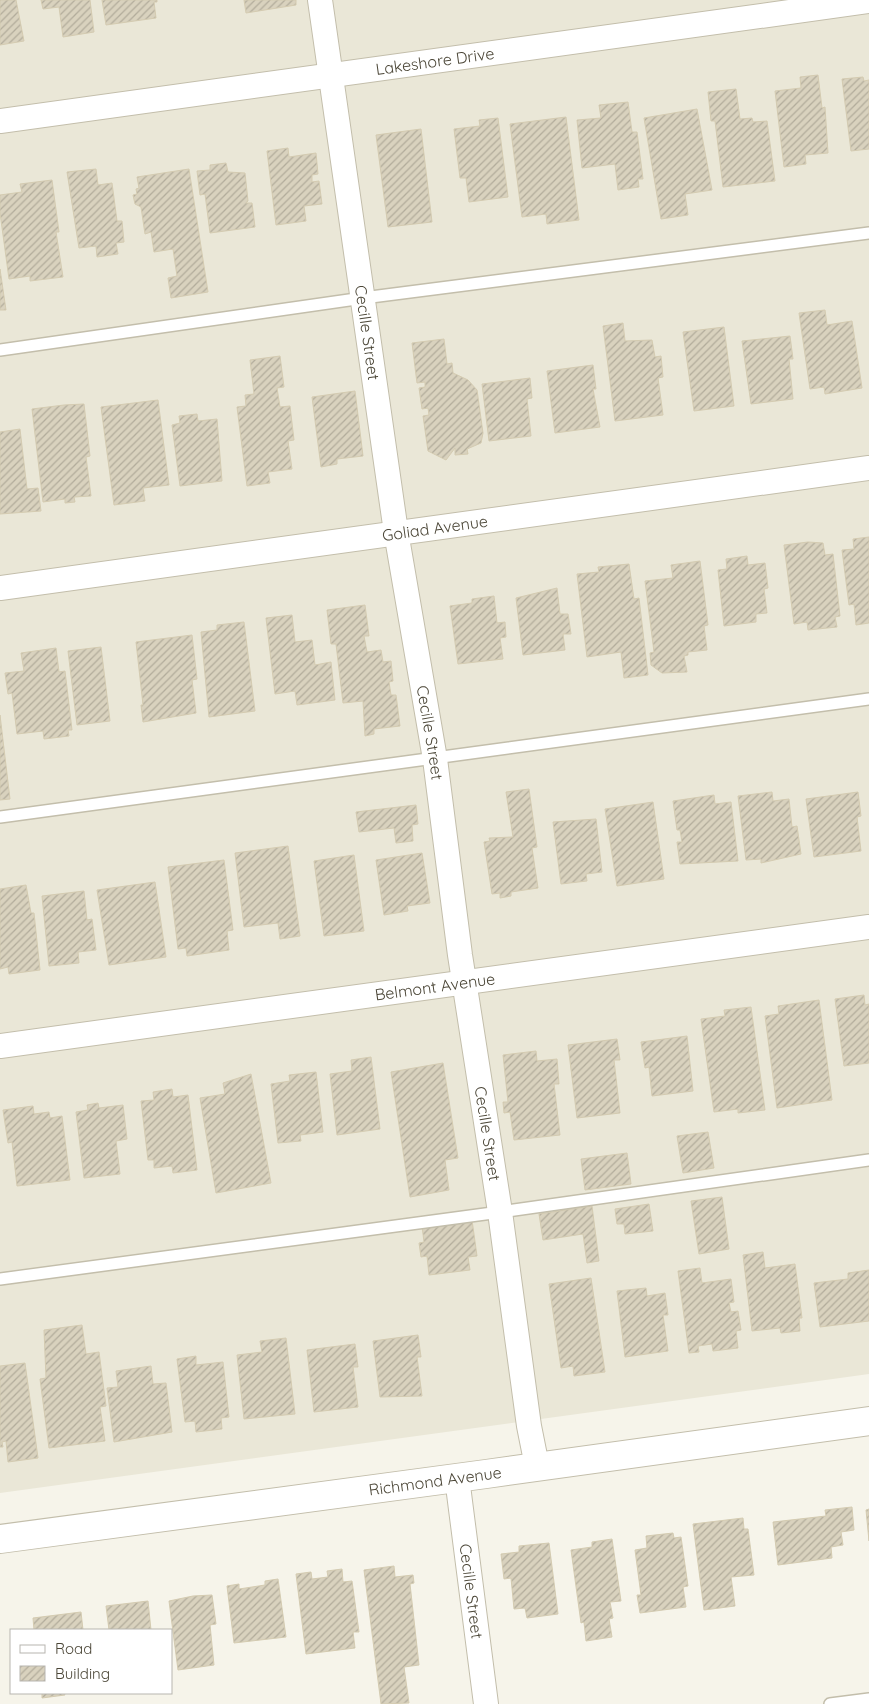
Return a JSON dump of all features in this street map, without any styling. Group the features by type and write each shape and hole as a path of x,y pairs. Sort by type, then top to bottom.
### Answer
{"street":[{"name":"Cecille Street","path":"320,0 396,532 435,758 464,983 500,1212 529,1426 537,1466"},
{"name":"Lakeshore Drive","path":"0,120 869,1"},
{"name":"Goliad Avenue","path":"0,588 869,468"},
{"name":"Belmont Avenue","path":"0,1046 869,928"},
{"name":"Richmond Avenue","path":"0,1539 869,1421"},
{"name":"Cecille Street","path":"456,1478 486,1704"}],"lane":[{"path":"0,350 363,298 869,233"},
{"path":"0,817 869,699"},
{"path":"0,1279 869,1160"},
{"path":"830,1704 869,1699"}],"shaded area":[{"path":"0,0 869,0 869,1374 0,1493"}],"building":[{"path":"0,0 16,0 24,41 0,45"},
{"path":"41,0 90,0 94,32 63,37 59,7 43,9"},
{"path":"102,0 157,0 157,2 154,2 156,18 106,25"},
{"path":"244,0 296,0 296,5 246,13"},
{"path":"818,75 822,108 825,107 828,153 805,155 806,164 784,167 775,91 801,88 800,77"},
{"path":"863,77 864,81 869,80 869,149 851,151 842,79"},
{"path":"736,89 740,119 752,118 753,122 767,121 775,181 723,187 715,121 711,121 708,92"},
{"path":"628,102 632,132 637,132 643,179 638,179 639,187 618,190 615,164 582,168 577,120 601,118 599,105"},
{"path":"697,109 712,190 685,194 688,215 661,219 644,118"},
{"path":"566,117 579,220 547,224 546,214 522,217 510,124"},
{"path":"498,118 508,197 469,202 466,178 460,178 454,129 480,126 479,120"},
{"path":"421,129 432,222 388,227 376,135"},
{"path":"288,148 289,157 316,153 318,174 312,175 312,182 319,181 322,204 304,206 306,221 276,225 267,151"},
{"path":"226,163 228,172 245,173 248,201 246,203 252,203 255,227 210,233 205,194 200,195 197,171 210,170 210,165"},
{"path":"96,169 98,185 112,183 117,221 122,221 124,242 116,243 118,254 97,257 96,246 79,248 67,172"},
{"path":"189,169 208,292 171,298 168,278 177,276 173,249 154,252 151,232 145,234 141,207 135,204 133,195 137,194 136,189 139,188 137,177"},
{"path":"52,180 59,232 56,232 63,277 30,281 30,276 9,279 0,213 0,195 22,192 20,184"},
{"path":"0,269 6,310 0,310"},
{"path":"825,310 827,325 852,321 862,388 825,394 824,387 810,389 799,313"},
{"path":"623,323 625,341 652,340 655,357 661,356 663,377 658,378 663,415 615,421 603,326"},
{"path":"724,327 734,406 694,411 683,332"},
{"path":"790,336 793,359 789,359 793,399 751,404 742,341"},
{"path":"444,339 447,364 452,363 453,373 468,380 477,390 483,433 481,443 467,449 468,454 455,455 455,448 446,460 428,451 423,416 429,415 428,408 422,409 419,388 425,387 425,382 417,383 412,343"},
{"path":"280,356 284,387 277,388 280,407 290,406 294,440 288,441 292,469 268,472 270,483 247,486 237,407 246,406 245,395 254,394 250,360"},
{"path":"593,365 596,389 593,389 600,427 555,433 547,371"},
{"path":"530,378 532,398 527,399 531,436 489,441 482,384"},
{"path":"355,391 363,456 337,459 337,464 321,467 312,397"},
{"path":"158,400 169,485 143,488 145,501 114,505 101,407"},
{"path":"84,404 90,456 86,457 91,496 74,497 75,502 65,503 65,499 43,502 32,409"},
{"path":"197,414 198,421 217,419 222,481 180,486 172,425 180,423 179,416"},
{"path":"20,429 27,489 38,488 41,511 0,514 0,432"},
{"path":"869,537 869,623 856,625 854,604 849,605 842,550 854,549 853,539"},
{"path":"808,542 823,543 825,555 833,554 840,616 835,617 837,627 808,630 807,622 794,624 784,545"},
{"path":"747,556 748,565 765,563 768,588 764,589 767,613 756,614 756,622 724,626 718,570 727,569 726,559"},
{"path":"700,561 708,625 704,626 707,650 688,652 688,655 684,656 687,672 662,673 651,665 650,653 654,652 645,581 673,578 671,565"},
{"path":"629,564 634,599 639,598 648,675 624,678 621,652 587,657 577,574 599,572 598,567"},
{"path":"557,588 560,614 568,614 571,634 563,634 565,650 523,655 516,598"},
{"path":"494,596 497,623 505,622 506,637 500,638 503,659 458,664 450,606 472,603 472,599"},
{"path":"365,605 369,636 364,636 367,652 381,650 383,662 391,661 393,681 389,682 391,695 396,695 400,726 374,729 374,734 365,736 363,701 343,703 336,644 331,644 327,610"},
{"path":"292,615 295,642 312,640 315,665 331,662 335,700 297,705 295,691 275,694 266,618"},
{"path":"244,622 255,711 209,717 201,632 217,630 217,625"},
{"path":"192,635 197,679 192,680 196,713 143,722 136,642"},
{"path":"101,647 110,721 77,725 68,651"},
{"path":"56,648 59,672 65,671 72,730 68,730 69,736 44,739 43,731 17,734 12,693 8,694 5,673 24,671 21,653"},
{"path":"0,715 10,799 0,800"},
{"path":"529,789 537,847 532,848 538,888 511,892 511,896 500,898 500,893 492,894 484,842 490,841 489,838 513,837 506,792"},
{"path":"772,792 773,801 789,799 792,827 797,826 801,854 761,863 761,859 746,860 738,796"},
{"path":"858,792 861,816 857,817 861,851 814,857 806,799"},
{"path":"714,795 715,804 731,802 738,861 680,864 677,842 682,842 680,830 677,830 673,801"},
{"path":"653,802 664,879 617,886 605,809"},
{"path":"416,805 418,824 412,825 413,841 396,843 394,828 359,832 356,812"},
{"path":"596,819 602,872 586,874 587,881 561,884 553,822"},
{"path":"288,846 300,936 280,939 278,923 244,927 235,853"},
{"path":"422,853 430,903 407,906 408,911 384,915 376,860"},
{"path":"354,855 364,931 324,936 314,861"},
{"path":"224,860 233,930 227,931 229,950 187,956 186,948 178,949 168,867"},
{"path":"155,882 166,957 109,965 97,890"},
{"path":"26,885 31,913 34,913 40,970 9,974 8,967 0,969 0,889"},
{"path":"84,891 87,920 92,919 96,950 78,952 79,963 49,966 42,896"},
{"path":"864,995 865,1005 869,1004 869,1063 844,1066 835,999"},
{"path":"819,1000 832,1100 777,1108 765,1016 779,1014 778,1006"},
{"path":"751,1007 765,1110 738,1113 738,1109 714,1112 701,1019 725,1016 724,1010"},
{"path":"687,1036 693,1091 652,1096 649,1067 645,1068 641,1042"},
{"path":"617,1039 620,1060 614,1060 620,1113 577,1118 568,1045"},
{"path":"536,1051 537,1061 557,1059 559,1084 554,1084 560,1135 514,1140 510,1112 504,1113 503,1102 508,1102 503,1055"},
{"path":"371,1057 380,1129 337,1135 330,1074 352,1071 351,1060"},
{"path":"443,1063 458,1158 445,1160 449,1190 410,1197 391,1072"},
{"path":"316,1072 323,1132 300,1135 301,1141 278,1143 271,1084 290,1081 289,1075"},
{"path":"251,1074 271,1183 216,1193 200,1098 225,1094 223,1083"},
{"path":"172,1089 173,1097 188,1095 197,1170 173,1173 172,1166 154,1168 154,1160 148,1160 141,1101 154,1100 153,1092"},
{"path":"98,1103 99,1108 123,1105 127,1139 116,1141 120,1174 84,1178 76,1112 88,1110 87,1105"},
{"path":"33,1106 34,1114 49,1112 50,1118 62,1116 70,1180 17,1186 12,1142 8,1143 3,1110"},
{"path":"708,1132 714,1168 683,1173 677,1136"},
{"path":"627,1153 631,1184 585,1190 581,1159"},
{"path":"722,1197 729,1249 699,1254 691,1201"},
{"path":"649,1204 653,1231 625,1234 624,1224 617,1224 615,1209"},
{"path":"592,1206 599,1261 587,1263 583,1234 543,1240 539,1214"},
{"path":"472,1220 477,1256 468,1257 470,1270 429,1275 427,1256 421,1257 419,1243 424,1242 422,1226"},
{"path":"763,1252 765,1268 795,1264 802,1318 799,1318 800,1331 781,1333 780,1328 752,1331 743,1255"},
{"path":"700,1268 702,1283 731,1279 734,1302 729,1303 731,1312 738,1311 741,1330 736,1331 738,1348 713,1351 712,1344 698,1346 699,1352 689,1353 678,1271"},
{"path":"869,1270 869,1321 820,1327 814,1283 848,1279 848,1273"},
{"path":"591,1278 605,1372 574,1376 573,1366 561,1368 549,1284"},
{"path":"646,1288 647,1296 665,1293 668,1315 663,1315 668,1351 625,1357 617,1291"},
{"path":"82,1325 86,1354 99,1352 106,1406 100,1407 105,1441 49,1448 40,1379 46,1378 44,1330"},
{"path":"418,1335 421,1357 417,1357 422,1396 380,1397 373,1341"},
{"path":"286,1338 295,1414 244,1419 237,1355 262,1352 260,1341"},
{"path":"355,1344 358,1367 353,1367 358,1407 314,1412 307,1350"},
{"path":"196,1356 196,1365 223,1362 229,1417 221,1418 222,1429 196,1432 195,1421 185,1422 177,1359"},
{"path":"25,1363 38,1458 8,1462 6,1441 2,1442 3,1447 0,1447 0,1366"},
{"path":"151,1366 153,1384 166,1383 172,1432 114,1442 107,1388 118,1387 116,1371"},
{"path":"852,1507 854,1530 841,1532 843,1545 831,1547 832,1558 778,1565 773,1522 826,1516 825,1510"},
{"path":"869,1509 869,1541 866,1510"},
{"path":"743,1518 744,1529 748,1529 754,1575 731,1577 735,1606 704,1610 693,1524"},
{"path":"673,1533 674,1538 681,1537 688,1586 683,1587 686,1607 640,1613 637,1595 641,1595 635,1550 647,1548 646,1536"},
{"path":"612,1539 621,1601 610,1602 613,1618 609,1619 612,1637 586,1641 584,1622 581,1623 571,1550 592,1547 592,1542"},
{"path":"549,1543 558,1614 527,1618 525,1608 514,1609 511,1578 504,1579 501,1554 519,1552 519,1546"},
{"path":"394,1566 395,1577 413,1575 414,1583 410,1584 419,1665 404,1667 409,1703 381,1704 364,1570"},
{"path":"342,1569 343,1582 352,1581 359,1632 353,1632 355,1648 306,1654 296,1574 311,1572 312,1579 328,1577 327,1571"},
{"path":"278,1579 286,1637 234,1643 227,1586 239,1584 239,1589 265,1585 265,1581"},
{"path":"212,1595 216,1624 210,1625 214,1665 178,1670 169,1601 193,1596"},
{"path":"148,1601 151,1629 109,1629 106,1606"},
{"path":"81,1612 83,1629 34,1629 33,1618"},
{"path":"42,1694 65,1695 42,1698"}]}
